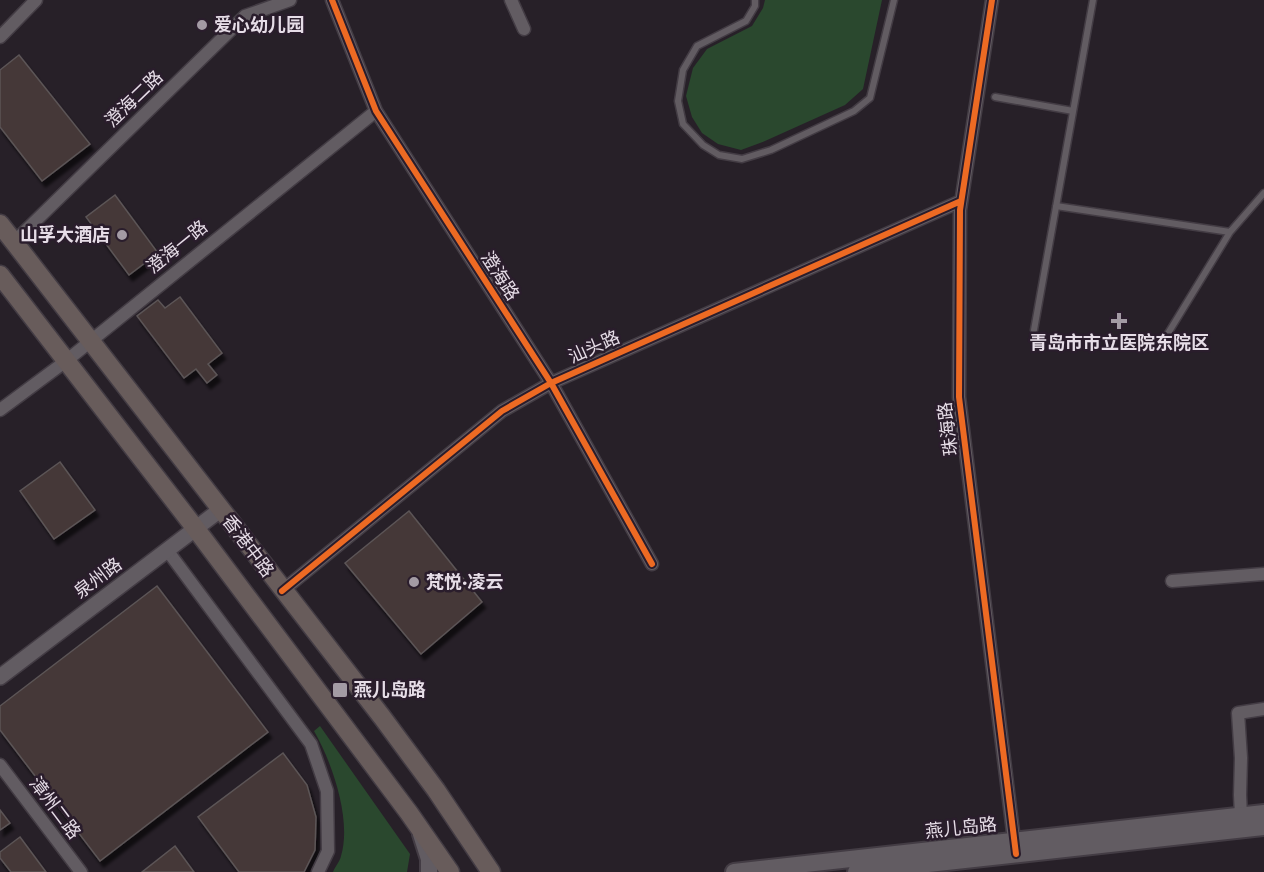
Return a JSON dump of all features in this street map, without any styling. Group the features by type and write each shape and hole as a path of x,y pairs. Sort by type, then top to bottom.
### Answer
{"main road":[{"name":"香港中路","path":"0,224 429,781 491,872"},
{"name":"香港中路","path":"0,276 196,529 450,872"},
{"name":"燕儿岛路","path":"856,872 1264,813"},
{"name":"燕儿岛路","path":"734,872 1264,827"},
{"path":"419,828 429,859 429,872"}],"street":[{"path":"0,38 36,0"},
{"name":"澄海二路","path":"14,242 245,16 290,0"},
{"name":"澄海路","path":"332,0 376,111 551,383 652,564"},
{"path":"510,0 524,29"},
{"name":"珠海路","path":"992,0 961,201 959,397 1015,848"},
{"name":"澄海一路","path":"0,411 66,361 376,111"},
{"name":"汕头路","path":"282,591 502,411 551,383 961,201"},
{"name":"泉州路","path":"0,677 220,510"},
{"path":"167,550 311,744 327,791 328,851 318,872"},
{"path":"1172,581 1264,574"},
{"path":"1241,816 1239,795 1242,758 1238,713 1264,709"},
{"name":"漳州二路","path":"0,765 81,872"}],"lane":[{"path":"755,0 755,6 746,21 697,46 683,70 678,101 683,124 703,145 719,155 742,159 771,150 854,111 870,98 894,0"},
{"path":"1034,330 1093,0"},
{"path":"995,97 1073,111"},
{"path":"1167,335 1230,232 1264,194"},
{"path":"1056,206 1230,232"}],"green space":[{"path":"765,0 882,0 863,89 845,105 741,150 718,144 702,133 692,117 686,96 693,68 707,49 752,26"},
{"path":"320,726 410,854 407,872 333,872 341,856 344,826 333,775 314,731"}],"building":[{"path":"19,55 90,144 42,181 0,127 0,70"},
{"name":"山孚大酒店","path":"115,195 158,253 129,275 86,217"},
{"path":"180,297 222,353 208,364 217,375 207,383 196,369 184,378 137,316 158,300 165,308"},
{"path":"60,462 95,510 54,539 20,491"},
{"name":"梵悦·凌云","path":"409,511 482,602 421,654 345,563"},
{"path":"157,586 268,732 100,861 0,730 0,706"},
{"path":"283,753 307,785 316,817 315,850 304,872 239,872 198,817"},
{"path":"0,810 10,823 0,830"},
{"path":"20,837 46,872 11,872 0,858 0,852"},
{"path":"175,846 194,872 142,872"}],"cycle path":[{"path":"332,0 376,111 551,383 652,564"},
{"path":"992,0 960,210 959,397 1016,854"},
{"path":"282,591 502,411 551,383 961,201"}],"place":[{"name":"爱心幼儿园","path":"202,25"},
{"name":"山孚大酒店","path":"122,235"},
{"name":"青岛市市立医院东院区","path":"1119,321"},
{"name":"梵悦·凌云","path":"414,582"},
{"name":"燕儿岛路","path":"340,690"}]}
